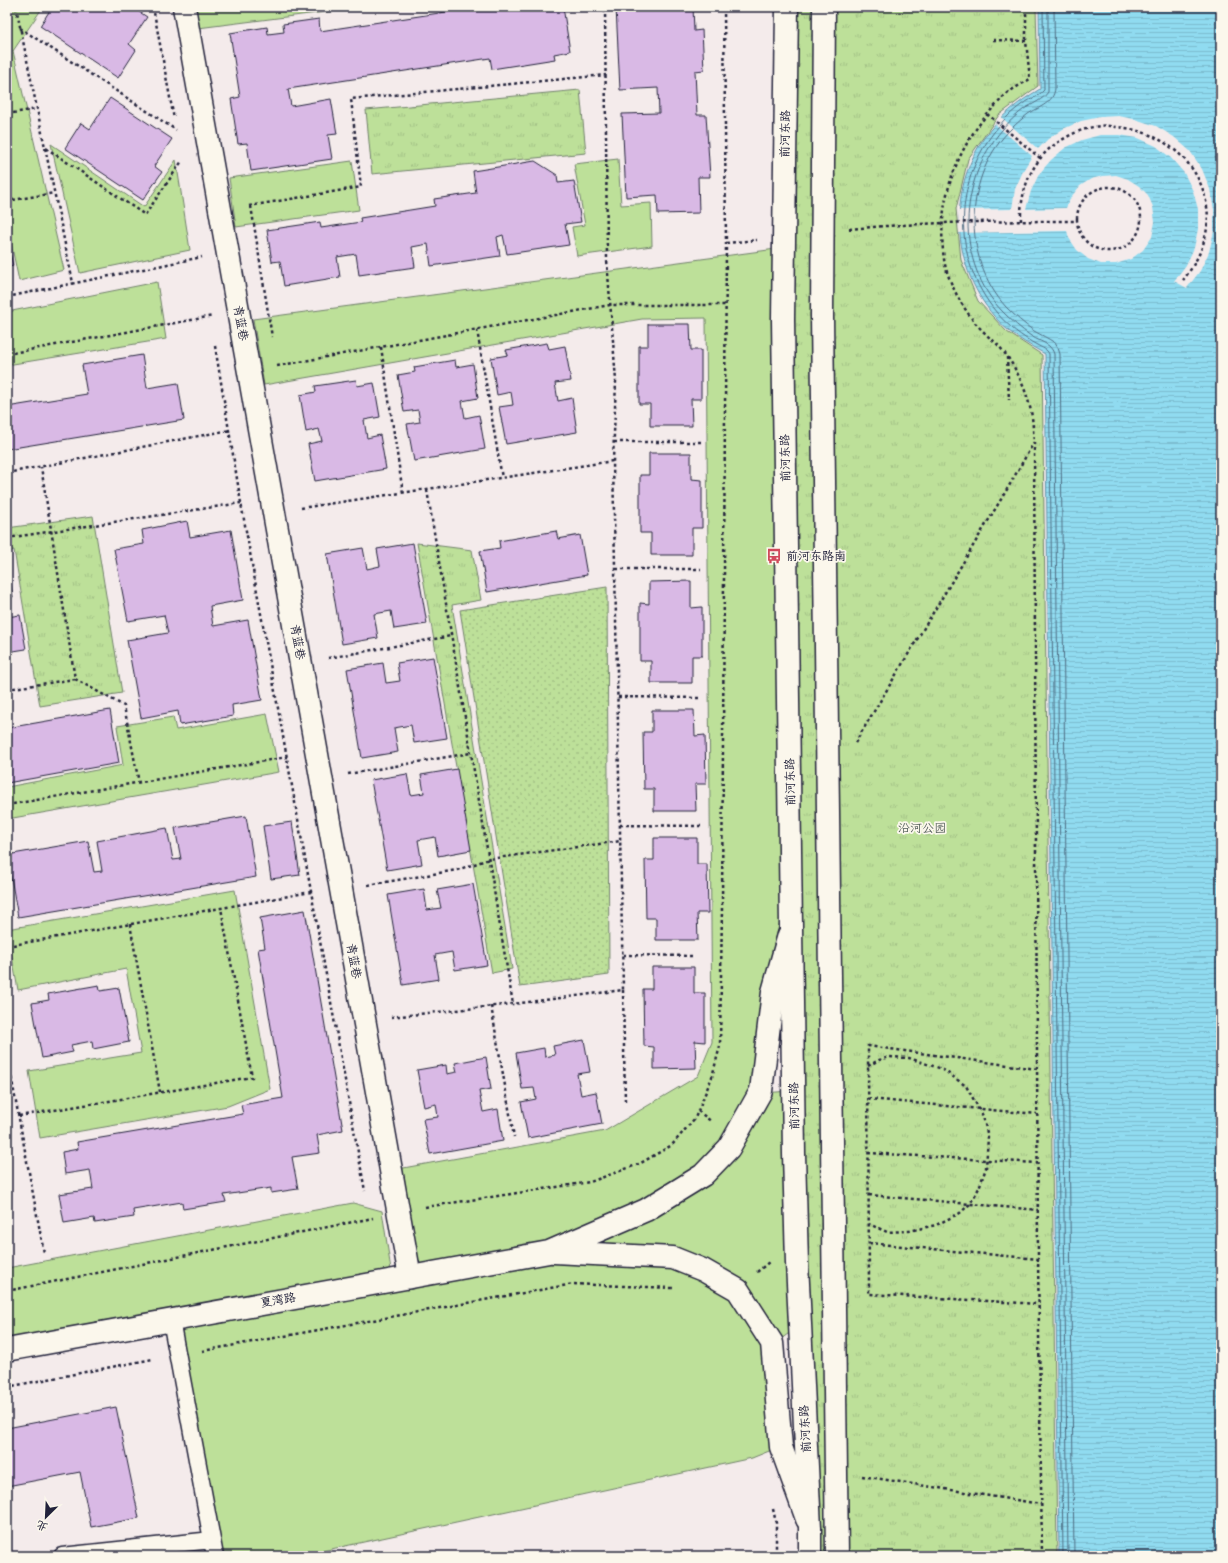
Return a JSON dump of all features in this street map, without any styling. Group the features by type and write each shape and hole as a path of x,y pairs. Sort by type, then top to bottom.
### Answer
{"main road":[{"name":"青蓝巷","path":"184,7 410,1277"},
{"name":"前河东路","path":"787,7 783,319 796,1219 810,1556"},
{"path":"824,7 822,316 837,1556"},
{"path":"549,1252 646,1210 703,1175 729,1148 761,1092 772,992 792,922"},
{"path":"549,1252 673,1258 703,1270 738,1290 772,1343 781,1446 810,1528"},
{"name":"夏湾路","path":"7,1350 549,1252"}],"lane":[{"path":"171,1320 215,1556"},
{"path":"62,1556 212,1540"}],"path":[{"path":"16,7 73,283"},
{"path":"605,7 607,260 616,381 613,462 625,1103"},
{"path":"7,1291 399,1212 590,1182 639,1164 672,1145 695,1118 712,1077 720,1046 725,305 724,7"},
{"path":"1026,7 1026,41 1030,79 1006,94 987,114 969,139 958,161 949,185 942,223 944,260 951,282 971,319 997,344 1007,357 1020,381 1027,398 1032,417 1034,441 1038,1304 1042,1556"},
{"path":"20,28 176,130"},
{"path":"993,40 1026,41"},
{"path":"221,211 361,187 351,99 606,75"},
{"path":"7,114 37,109"},
{"path":"987,114 1040,158"},
{"path":"1021,221 1021,212 1027,180 1040,158 1056,143 1074,133 1100,126 1128,128 1150,134 1171,146 1188,162 1201,185 1207,208 1202,250 1192,269 1183,280"},
{"path":"45,148 146,215 182,162"},
{"path":"1110,187 1119,188 1128,192 1135,199 1139,208 1141,219 1139,229 1134,238 1126,246 1117,250 1096,248 1087,242 1080,234 1077,221 1079,206 1084,198 1100,188 1110,187"},
{"path":"7,201 54,193"},
{"path":"843,230 904,224 1077,221"},
{"path":"7,297 228,251"},
{"path":"200,257 201,265"},
{"path":"277,366 610,306 725,305"},
{"path":"209,310 210,317"},
{"path":"7,354 239,312"},
{"path":"477,330 502,478"},
{"path":"214,340 365,1191"},
{"path":"381,347 403,493"},
{"path":"1007,357 1009,400"},
{"path":"7,473 259,424"},
{"path":"854,744 1005,493 1034,441"},
{"path":"614,442 702,442"},
{"path":"275,512 613,462"},
{"path":"41,467 75,679"},
{"path":"427,490 513,1004"},
{"path":"7,538 242,503"},
{"path":"616,569 701,569"},
{"path":"327,658 451,636"},
{"path":"7,689 75,679 124,706 138,783"},
{"path":"618,697 702,698"},
{"path":"7,805 317,751"},
{"path":"348,774 471,753"},
{"path":"620,825 701,826"},
{"path":"368,885 457,870 489,859 621,841"},
{"path":"7,946 341,887"},
{"path":"18,1116 252,1076 221,908"},
{"path":"130,924 160,1092"},
{"path":"623,955 695,956"},
{"path":"365,1021 623,990"},
{"path":"491,1006 514,1137"},
{"path":"1037,1069 868,1046 869,1294 1038,1304"},
{"path":"7,1054 44,1253"},
{"path":"868,1066 879,1060 890,1057 909,1058 942,1069 966,1086 980,1109 988,1137 987,1160 979,1188 970,1204 960,1213 936,1225 908,1231 887,1232 869,1224"},
{"path":"7,1075 11,1074"},
{"path":"868,1099 1037,1114"},
{"path":"868,1153 1037,1163"},
{"path":"869,1196 1038,1210"},
{"path":"869,1243 1038,1259"},
{"path":"7,1387 573,1284 674,1288"},
{"path":"855,1475 1042,1504"},
{"path":"772,1508 776,1523 776,1556"}],"green space":[{"path":"7,7 43,7 13,51 64,270 19,281 7,224"},
{"path":"193,7 365,7 198,28"},
{"name":"沿河公园","path":"791,7 1036,7 1038,86 999,115 968,159 956,209 961,260 978,301 1007,332 1042,355 1057,1556 815,1556 797,922"},
{"path":"580,90 586,153 372,174 366,110"},
{"path":"51,144 144,207 176,160 190,250 80,273"},
{"path":"618,159 621,205 651,203 652,246 577,256 572,227 585,225 574,164"},
{"path":"352,161 359,210 236,227 229,178"},
{"path":"776,249 780,921 763,991 753,1091 722,1143 694,1169 641,1204 545,1243 417,1268 398,1169 605,1131 698,1076 712,1042 706,318 642,319 264,385 253,319"},
{"path":"157,282 166,339 7,365 7,312"},
{"path":"93,516 122,693 40,706 14,550 7,551 7,528"},
{"path":"417,543 472,550 481,600 452,605 512,969 492,973"},
{"path":"607,587 609,975 520,987 460,610"},
{"path":"267,714 279,772 7,819 7,787 123,765 117,726 173,717 176,730"},
{"path":"235,890 270,1089 228,1106 40,1138 29,1071 141,1053 126,969 18,990 7,929"},
{"path":"789,1091 796,1328 777,1342 705,1266 565,1249 706,1178 764,1093"},
{"path":"353,1203 382,1211 391,1270 7,1339 7,1268"},
{"path":"550,1254 672,1261 736,1292 770,1344 779,1447 752,1458 299,1556 218,1556 173,1321"}],"water":[{"path":"1039,7 1221,7 1221,1556 1059,1556 1045,354 1009,331 990,312 976,289 966,265 960,239 959,213 963,187 971,162 984,138 1009,110 1040,89"}],"pier":[{"path":"1119,116 1156,126 1174,137 1190,151 1202,169 1210,189 1214,210 1214,231 1209,252 1200,271 1187,288 1174,281 1186,265 1194,248 1198,229 1198,209 1193,191 1184,173 1171,158 1156,146 1138,138 1119,135 1100,135 1082,140 1065,148 1051,160 1039,174 1031,191 1026,209 1066,208 1071,197 1080,186 1091,179 1116,175 1128,179 1139,186 1148,195 1153,207 1155,222 1152,237 1143,250 1131,259 1116,264 1101,264 1088,259 1077,250 1069,238 1067,231 959,233 959,210 1012,209 1015,189 1032,156 995,124 1001,117 1038,149 1048,139 1063,129 1081,121 1100,117"}],"building":[{"path":"52,7 132,7 147,17 129,44 136,50 118,78 40,26"},
{"path":"479,7 563,7 570,51 554,54 555,59 492,69 490,58 288,89 291,106 331,99 337,134 328,135 332,159 251,171 247,143 238,144 231,99 240,97 230,33 267,27 268,34 284,32 283,24 319,19 320,31"},
{"path":"616,7 693,7 694,31 702,30 704,70 695,71 697,115 706,115 710,177 698,177 699,213 658,214 657,195 626,197 622,114 659,113 658,88 620,90"},
{"path":"110,98 172,139 154,166 162,172 143,200 65,148 81,123 90,129"},
{"path":"535,161 557,175 558,183 574,181 581,222 565,224 569,245 507,254 503,235 497,237 500,256 431,266 428,244 412,247 415,267 359,275 356,254 337,257 340,277 284,286 280,261 272,262 267,230 320,222 321,228 361,222 360,218 435,206 434,199 476,193 473,171"},
{"path":"7,238 13,266 7,267"},
{"path":"648,324 690,324 691,350 701,350 701,399 691,399 692,426 650,426 650,404 639,404 639,346 648,346"},
{"path":"547,343 549,349 565,346 571,381 555,383 558,401 572,398 577,432 506,444 499,407 513,405 511,392 497,395 491,358 508,355 506,350"},
{"path":"142,355 147,388 178,383 184,420 7,449 7,407 87,394 82,365"},
{"path":"455,360 456,367 473,364 478,398 462,401 465,418 479,415 485,449 414,461 407,424 420,422 418,410 404,412 398,375 415,372 414,367"},
{"path":"356,380 357,386 374,383 380,417 364,420 367,438 380,435 386,469 315,481 308,444 322,441 319,429 306,432 300,395 316,392 315,386"},
{"path":"649,453 691,453 691,479 702,480 702,528 692,528 692,555 651,555 651,533 640,533 640,475 649,475"},
{"path":"187,521 190,537 231,530 243,600 210,606 213,626 248,620 262,700 232,705 233,716 180,725 178,711 141,718 127,640 168,633 164,615 128,621 114,549 144,544 142,530"},
{"path":"556,531 558,539 580,535 587,575 487,592 480,551 500,548 499,541"},
{"path":"413,543 427,624 394,629 391,611 374,614 378,638 342,644 327,554 363,548 367,569 380,566 377,549"},
{"path":"7,567 13,597 7,598"},
{"path":"691,581 691,608 702,607 702,656 692,656 692,683 651,683 651,661 640,661 640,603 649,604 649,582"},
{"path":"20,615 26,649 7,652 7,617"},
{"path":"433,657 447,738 414,743 411,725 394,728 398,752 362,758 347,669 383,663 386,683 400,681 397,663"},
{"path":"110,710 119,763 7,783 7,728"},
{"path":"652,710 694,710 695,736 705,735 706,784 695,784 696,811 654,811 654,789 644,789 643,732 652,732"},
{"path":"457,769 471,850 438,856 435,837 418,840 422,864 387,870 371,780 407,774 411,795 424,793 421,775"},
{"path":"246,816 256,877 18,917 7,855 88,841 94,872 102,871 97,841 167,828 173,860 181,859 175,828"},
{"path":"292,822 300,875 271,879 263,826"},
{"path":"654,838 697,838 697,864 707,864 708,913 697,913 698,940 656,940 656,918 646,918 645,860 654,860"},
{"path":"473,884 487,965 455,970 452,952 435,955 439,979 403,985 388,895 424,889 427,910 441,908 437,890"},
{"path":"305,910 343,1130 317,1135 320,1153 292,1157 298,1189 271,1193 271,1188 224,1195 226,1202 183,1209 182,1202 133,1210 134,1217 95,1223 94,1218 64,1223 59,1194 93,1189 90,1170 65,1174 62,1152 78,1149 77,1142 243,1114 241,1105 283,1098 258,949 265,948 260,918"},
{"path":"652,967 694,967 694,993 705,993 705,1042 695,1041 696,1068 654,1069 654,1047 644,1046 643,989 652,989"},
{"path":"99,985 100,991 119,988 129,1042 93,1049 92,1041 71,1045 73,1052 42,1058 32,1003 49,1000 48,994"},
{"path":"584,1040 590,1072 577,1074 581,1095 596,1092 602,1124 528,1138 521,1102 536,1099 534,1088 522,1089 516,1053 544,1048 545,1057 555,1055 553,1046"},
{"path":"486,1057 491,1089 479,1091 483,1112 498,1109 503,1141 430,1154 423,1119 438,1117 436,1104 424,1107 417,1070 446,1065 447,1074 457,1072 455,1063"},
{"path":"116,1407 139,1518 91,1527 80,1472 7,1486 7,1428"}],"place":[{"name":"前河东路南","path":"774,556"}]}
